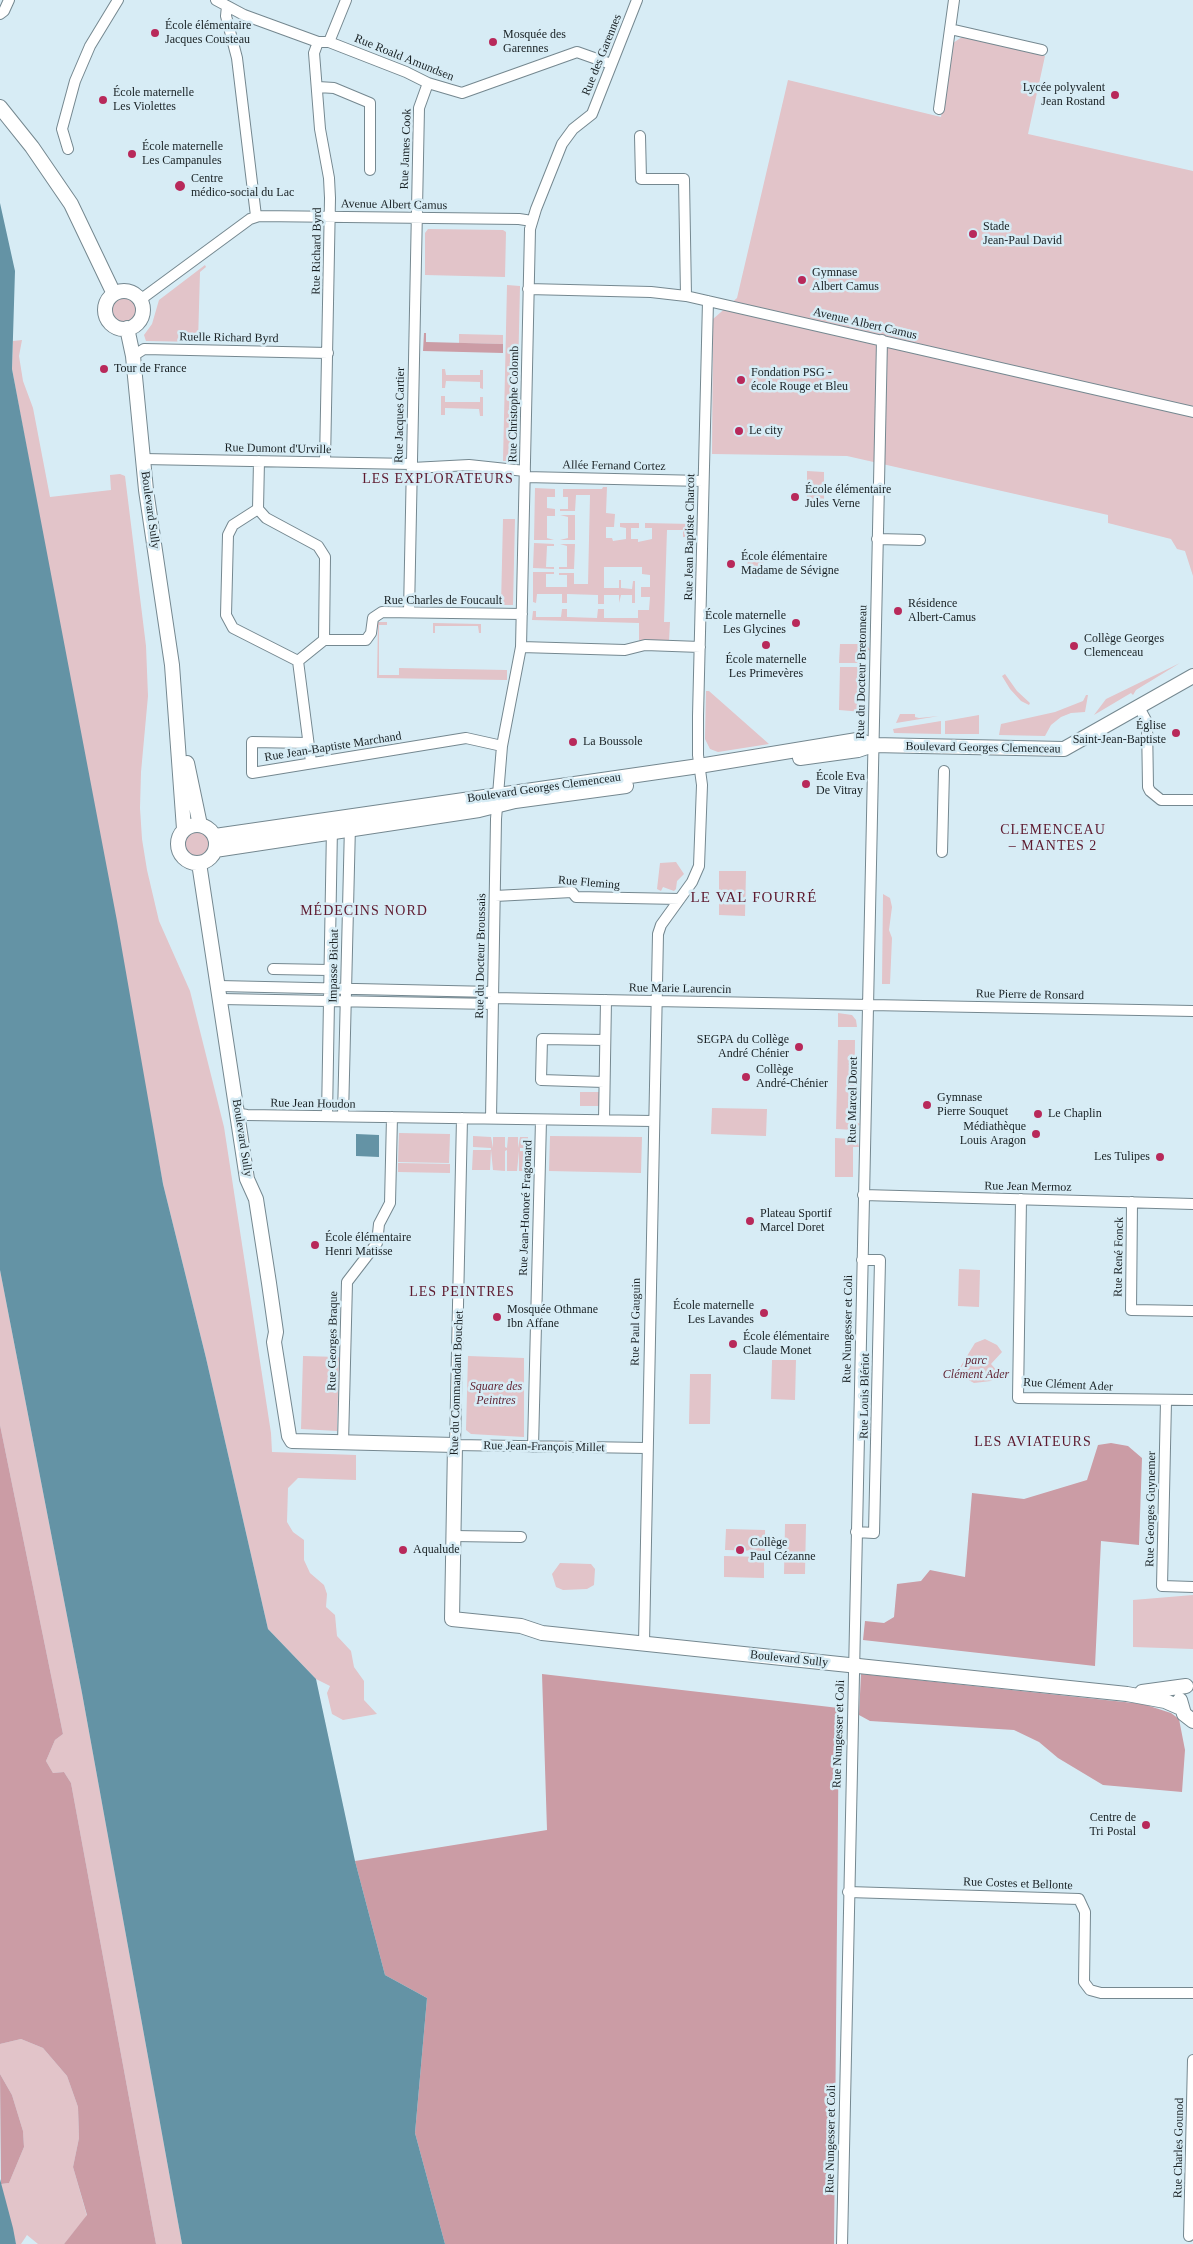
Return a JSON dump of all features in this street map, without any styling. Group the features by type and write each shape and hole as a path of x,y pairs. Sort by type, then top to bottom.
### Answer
{"main road":[{"path":"0,107 32,147 71,204 114,294"},
{"path":"119,292 131,293 140,300 142,306 141,318 133,326 127,328 115,326 106,317 106,304 114,294 119,292"},
{"name":"Boulevard Sully","path":"127,328 133,356 143,459 174,691 200,825"},
{"name":"Boulevard Georges Clemenceau","path":"215,836 350,823 700,770 858,750 873,746 1064,750 1193,676"},
{"name":"Boulevard Sully","path":"174,691 184,829"},
{"path":"200,825 207,827 215,836 215,850 210,858 200,863 188,861 179,852 178,840 184,829 200,825"},
{"name":"Boulevard Georges Clemenceau","path":"215,850 332,825"},
{"name":"Boulevard Sully","path":"200,863 246,1179 256,1199 276,1332 276,1351 289,1436 292,1441"},
{"name":"Rue Jean-François Millet","path":"292,1441 455,1445"},
{"name":"Rue du Commandant Bouchet","path":"452,1619 455,1445"},
{"name":"Boulevard Sully","path":"452,1619 521,1626 542,1632 1127,1694"},
{"path":"1127,1694 1189,1684"},
{"path":"1181,1708 1180,1697 1189,1684"},
{"path":"1127,1694 1164,1701 1181,1708 1193,1721"}],"street":[{"path":"0,14 4,11 9,0"},
{"path":"68,149 62,129 75,81 90,46 118,0"},
{"name":"Rue Roald Amundsen","path":"217,0 244,15 406,72 428,83 462,93 577,52 611,64"},
{"name":"Rue Richard Byrd","path":"325,462 330,216 329,178 320,129 314,53 323,42 346,0"},
{"name":"Rue des Garennes","path":"532,221 562,144 572,129 592,114 637,0"},
{"path":"939,109 954,0"},
{"path":"140,300 256,216 238,58 226,16 227,6"},
{"path":"950,29 1042,50"},
{"name":"Rue James Cook","path":"416,218 419,108 428,83"},
{"path":"318,87 334,88 370,102 370,170"},
{"path":"640,136 641,179 684,179 686,296"},
{"name":"Avenue Albert Camus","path":"256,216 520,219 532,221"},
{"name":"Rue Jacques Cartier","path":"409,612 416,218"},
{"name":"Rue Christophe Colomb","path":"521,648 528,289 532,221"},
{"name":"Avenue Albert Camus","path":"528,289 651,292 686,296 1193,412"},
{"name":"Rue Jean Baptiste Charcot","path":"680,899 699,871 702,785 700,770 700,646 708,301"},
{"name":"Rue du Docteur Bretonneau","path":"867,1005 882,340"},
{"name":"Ruelle Richard Byrd","path":"133,356 144,349 328,353"},
{"name":"Rue Dumont d'Urville","path":"143,459 325,462 412,466 469,465 525,474"},
{"path":"259,461 258,509 266,518 318,546 325,556 324,640 298,661"},
{"name":"Allée Fernand Cortez","path":"525,474 703,481"},
{"path":"258,509 233,525 228,535 226,615 233,628 298,661"},
{"path":"877,539 920,540"},
{"name":"Rue Charles de Foucault","path":"324,640 366,640 371,633 373,618 378,613 522,614"},
{"path":"498,800 502,746 521,648 625,650 645,645 700,646"},
{"path":"298,661 311,762"},
{"path":"1139,708 1147,722 1148,787 1150,791 1161,800 1193,800"},
{"name":"Rue Jean-Baptiste Marchand","path":"308,743 252,742 252,773 466,738 502,746"},
{"path":"942,852 944,771"},
{"name":"Rue du Docteur Broussais","path":"492,1118 498,800"},
{"name":"Impasse Bichat","path":"343,1116 350,823"},
{"name":"Impasse Bichat","path":"327,1116 332,825"},
{"name":"Rue Fleming","path":"495,896 572,892 576,897 680,899"},
{"name":"Rue Paul Gauguin","path":"644,1643 646,1448 658,929 680,899"},
{"path":"273,969 329,970"},
{"path":"220,993 346,989 493,998"},
{"path":"220,993 346,1002 493,998"},
{"name":"Rue Marie Laurencin","path":"493,998 867,1005"},
{"path":"604,1120 606,1000"},
{"name":"Rue Pierre de Ronsard","path":"867,1005 1193,1011"},
{"name":"Rue Marcel Doret","path":"863,1195 867,1005"},
{"path":"604,1082 541,1080 542,1039 605,1040"},
{"name":"Rue Jean Houdon","path":"237,1109 241,1114 247,1116 392,1117"},
{"path":"392,1117 653,1121"},
{"name":"Rue Georges Braque","path":"343,1443 347,1282 377,1243 380,1220 390,1201 392,1117"},
{"name":"Rue du Commandant Bouchet","path":"455,1445 462,1118"},
{"name":"Rue Jean-Honoré Fragonard","path":"533,1447 541,1120"},
{"name":"Rue Jean Mermoz","path":"863,1195 1193,1204"},
{"name":"Rue Nungesser et Coli","path":"842,2244 863,1195"},
{"name":"Rue Clément Ader","path":"1021,1199 1018,1398 1193,1400"},
{"name":"Rue René Fonck","path":"1132,1202 1131,1310 1193,1312"},
{"name":"Rue Louis Blériot","path":"856,1532 874,1532 879,1329 880,1260 862,1260"},
{"name":"Rue Georges Guynemer","path":"1166,1401 1162,1586 1193,1587"},
{"name":"Rue Jean-François Millet","path":"455,1445 646,1448"},
{"path":"453,1536 521,1537"},
{"name":"Rue Costes et Bellonte","path":"848,1892 1079,1899 1085,1912 1084,1982 1090,1990 1101,1993 1193,1993"},
{"name":"Rue Charles Gounod","path":"1189,2236 1193,2060"}],"green space":[{"name":"Stade Jean-Paul David","path":"965,35 1045,56 1028,134 1193,171 1193,576 1185,551 1177,549 1171,539 1108,523 1108,515 847,456 712,454 713,319 737,298 788,80 941,117 953,43"},
{"path":"428,229 503,230 506,232 505,277 425,275 425,233"},
{"path":"205,265 206,267 200,272 198,342 146,341 144,335 152,324 159,300"},
{"path":"507,285 520,286 516,461 503,461"},
{"path":"124,296 134,299 137,309 134,319 124,322 114,319 111,309 114,299"},
{"path":"459,334 503,335 503,344 459,343"},
{"path":"22,340 19,356 23,381 33,408 50,497 111,490 110,475 120,474 125,476 146,646 148,696 141,772 140,808 147,870 159,921 190,991 224,1127 271,1433 272,1452 356,1455 356,1480 298,1478 288,1488 287,1522 293,1532 304,1540 304,1560 310,1573 324,1585 327,1594 326,1607 335,1615 337,1636 351,1651 354,1667 364,1681 364,1700 377,1714 343,1720 332,1714 327,1693 330,1686 316,1679 268,1629 206,1358 163,1184 12,369 13,341"},
{"path":"442,369 445,369 446,375 480,375 480,370 483,370 483,389 480,388 480,382 446,381 445,388 442,388"},
{"path":"441,396 445,396 445,402 480,402 480,397 483,397 483,416 480,416 479,409 445,408 445,415 441,415"},
{"path":"807,471 824,472 824,502 807,502"},
{"path":"607,487 606,513 615,514 614,527 606,527 606,538 612,538 613,541 626,539 626,528 620,527 620,523 639,523 639,528 631,528 631,539 638,539 638,542 652,539 652,528 645,528 645,523 692,524 692,537 683,537 683,530 667,530 664,622 670,622 669,641 639,640 639,623 532,620 533,611 536,611 536,617 561,617 562,609 567,609 567,617 597,618 598,609 604,609 604,618 638,618 638,610 649,610 650,597 641,597 641,587 650,587 650,575 642,574 642,567 604,567 604,588 619,588 619,580 621,580 621,588 632,589 633,581 635,581 635,603 632,603 632,595 621,595 619,603 619,595 604,595 604,604 598,604 598,595 567,594 567,603 562,603 562,594 537,594 536,603 533,602 533,572 554,572 554,574 546,574 546,587 567,587 567,575 559,575 559,573 574,573 574,584 588,584 590,495 576,495 575,511 560,511 560,509 568,509 568,497 563,497 563,489 602,489"},
{"path":"535,488 555,489 555,497 547,497 547,508 555,509 555,516 547,516 547,538 554,540 534,540"},
{"path":"560,515 575,515 575,540 560,540 568,538 568,517"},
{"path":"503,519 515,519 513,605 501,605"},
{"path":"534,543 554,544 554,546 547,546 546,567 554,567 554,569 533,568"},
{"path":"560,544 575,544 574,569 559,569 559,567 567,567 567,546"},
{"path":"748,552 764,552 763,577 747,576"},
{"path":"378,622 387,622 387,625 379,625 379,675 399,675 399,668 507,670 507,680 377,678"},
{"path":"433,623 481,624 481,633 479,633 478,626 435,626 435,633 433,633"},
{"path":"840,644 863,644 870,650 863,651 863,663 839,663"},
{"path":"1180,663 1136,690 1133,695 1131,693 1094,715 1106,699"},
{"path":"840,667 863,667 863,712 839,710"},
{"path":"1005,674 1017,691 1030,703 1029,705 1021,701 1010,689 1002,676"},
{"path":"706,691 709,691 769,744 718,752 710,749 705,739"},
{"path":"1086,695 1088,695 1085,712 1071,713 1061,717 1051,725 1045,736 999,735 1001,724 1055,712 1083,701"},
{"path":"900,714 915,714 915,717 919,718 939,716 896,723"},
{"path":"979,715 979,734 945,734 945,721"},
{"path":"941,721 941,734 894,733 893,729"},
{"path":"196,832 206,835 209,845 206,855 196,858 186,855 183,845 186,835"},
{"path":"676,862 684,874 677,881 676,889 674,891 663,887 661,891 657,889 660,863"},
{"path":"719,871 746,871 745,916 719,915"},
{"path":"883,894 890,898 892,907 889,930 892,938 890,984 882,984"},
{"path":"838,1013 852,1015 856,1020 857,1027 838,1027"},
{"path":"838,1040 855,1040 854,1121 860,1124 854,1130 836,1129"},
{"path":"580,1092 599,1092 599,1106 580,1106"},
{"path":"712,1108 767,1109 766,1136 711,1134"},
{"path":"399,1133 450,1134 449,1163 398,1162"},
{"path":"473,1136 491,1137 493,1148 493,1137 505,1137 505,1147 507,1148 508,1137 518,1137 518,1148 520,1137 528,1137 528,1148 520,1148 520,1151 528,1151 528,1171 519,1171 519,1151 517,1171 507,1171 507,1150 505,1151 505,1171 493,1170 491,1148 473,1147"},
{"path":"550,1136 642,1137 641,1173 549,1171"},
{"path":"835,1138 853,1139 858,1143 859,1147 853,1147 853,1177 835,1177"},
{"path":"473,1150 491,1150 490,1170 472,1170"},
{"path":"398,1163 450,1164 450,1173 398,1172"},
{"path":"959,1269 980,1270 979,1307 958,1306"},
{"path":"0,1270 82,1693 182,2244 156,2244 71,1783 64,1772 53,1773 46,1761 55,1740 63,1734 0,1425"},
{"name":"parc Clément Ader","path":"985,1339 997,1345 1002,1352 991,1364 999,1373 991,1381 974,1383 961,1376 959,1369 975,1343"},
{"path":"303,1356 339,1357 337,1431 301,1429"},
{"name":"Square des Peintres","path":"468,1356 524,1358 524,1437 471,1434 466,1430"},
{"path":"772,1360 796,1360 795,1400 771,1399"},
{"path":"690,1374 711,1374 710,1424 689,1424"},
{"path":"785,1524 806,1524 805,1574 784,1574"},
{"path":"726,1529 765,1530 765,1551 725,1550"},
{"path":"724,1556 764,1557 764,1578 724,1577"},
{"path":"560,1563 591,1564 595,1569 594,1585 587,1589 563,1590 556,1587 552,1574"},
{"path":"1193,1595 1193,1649 1133,1647 1133,1600"},
{"path":"21,2039 43,2048 67,2076 78,2107 79,2138 73,2167 87,2216 64,2244 38,2244 27,2235 21,2244 16,2244 1,2184 9,2183 24,2147 23,2131 12,2095 0,2074 0,2044"}],"shaded area":[{"path":"424,333 426,333 426,342 503,344 503,353 423,351"},
{"path":"0,1425 63,1734 55,1740 46,1761 53,1773 64,1772 71,1783 156,2244 64,2244 87,2215 73,2167 79,2138 78,2107 67,2076 43,2048 21,2039 0,2044"},
{"path":"1111,1443 1128,1446 1142,1458 1139,1545 1101,1541 1095,1666 863,1640 865,1621 884,1623 894,1617 897,1584 921,1581 930,1570 965,1577 972,1493 1024,1499 1087,1480 1098,1445"},
{"path":"542,1674 839,1708 834,2244 445,2244 415,2133 427,1998 385,1975 355,1861 547,1830"},
{"path":"861,1674 1143,1704 1171,1713 1179,1719 1185,1750 1182,1792 1103,1785 1058,1758 1039,1742 1014,1730 870,1721 859,1715"},
{"path":"0,2074 12,2095 23,2131 24,2147 9,2183 1,2184"}],"water":[{"path":"0,203 15,271 12,369 117,921 163,1184 206,1358 268,1629 316,1679 355,1861 385,1975 427,1998 415,2133 445,2244 182,2244 82,1693 0,1270"},
{"path":"356,1134 379,1135 379,1157 356,1156"},
{"path":"0,2179 13,2228 16,2244 0,2244"}],"place":[{"name":"École élémentaire Jacques Cousteau","path":"155,33"},
{"name":"Mosquée des Garennes","path":"493,42"},
{"name":"Lycée polyvalent Jean Rostand","path":"1115,95"},
{"name":"École maternelle Les Violettes","path":"103,100"},
{"name":"École maternelle Les Campanules","path":"132,154"},
{"name":"Centre médico-social du Lac","path":"180,186"},
{"name":"Stade Jean-Paul David","path":"973,234"},
{"name":"Gymnase Albert Camus","path":"802,280"},
{"name":"Tour de France","path":"104,369"},
{"name":"Fondation PSG - école Rouge et Bleu","path":"741,380"},
{"name":"Le city","path":"739,431"},
{"name":"École élémentaire Jules Verne","path":"795,497"},
{"name":"École élémentaire Madame de Sévigne","path":"731,564"},
{"name":"Résidence Albert-Camus","path":"898,611"},
{"name":"École maternelle Les Glycines","path":"796,623"},
{"name":"École maternelle Les Primevères","path":"766,645"},
{"name":"Collège Georges Clemenceau","path":"1074,646"},
{"name":"Église Saint-Jean-Baptiste","path":"1176,733"},
{"name":"La Boussole","path":"573,742"},
{"name":"École Eva De Vitray","path":"806,784"},
{"name":"SEGPA du Collège André Chénier","path":"799,1047"},
{"name":"Collège André-Chénier","path":"746,1077"},
{"name":"Gymnase Pierre Souquet","path":"927,1105"},
{"name":"Le Chaplin","path":"1038,1114"},
{"name":"Médiathèque Louis Aragon","path":"1036,1134"},
{"name":"Les Tulipes","path":"1160,1157"},
{"name":"Plateau Sportif Marcel Doret","path":"750,1221"},
{"name":"École élémentaire Henri Matisse","path":"315,1245"},
{"name":"École maternelle Les Lavandes","path":"764,1313"},
{"name":"Mosquée Othmane Ibn Affane","path":"497,1317"},
{"name":"École élémentaire Claude Monet","path":"733,1344"},
{"name":"Aqualude","path":"403,1550"},
{"name":"Collège Paul Cézanne","path":"740,1550"},
{"name":"Centre de Tri Postal","path":"1146,1825"}],"district":[{"name":"LES EXPLORATEURS","path":"438,479"},
{"name":"CLEMENCEAU – MANTES 2","path":"1053,838"},
{"name":"LE VAL FOURRÉ","path":"754,898"},
{"name":"MÉDECINS NORD","path":"364,911"},
{"name":"LES PEINTRES","path":"462,1292"},
{"name":"LES AVIATEURS","path":"1033,1442"}]}
